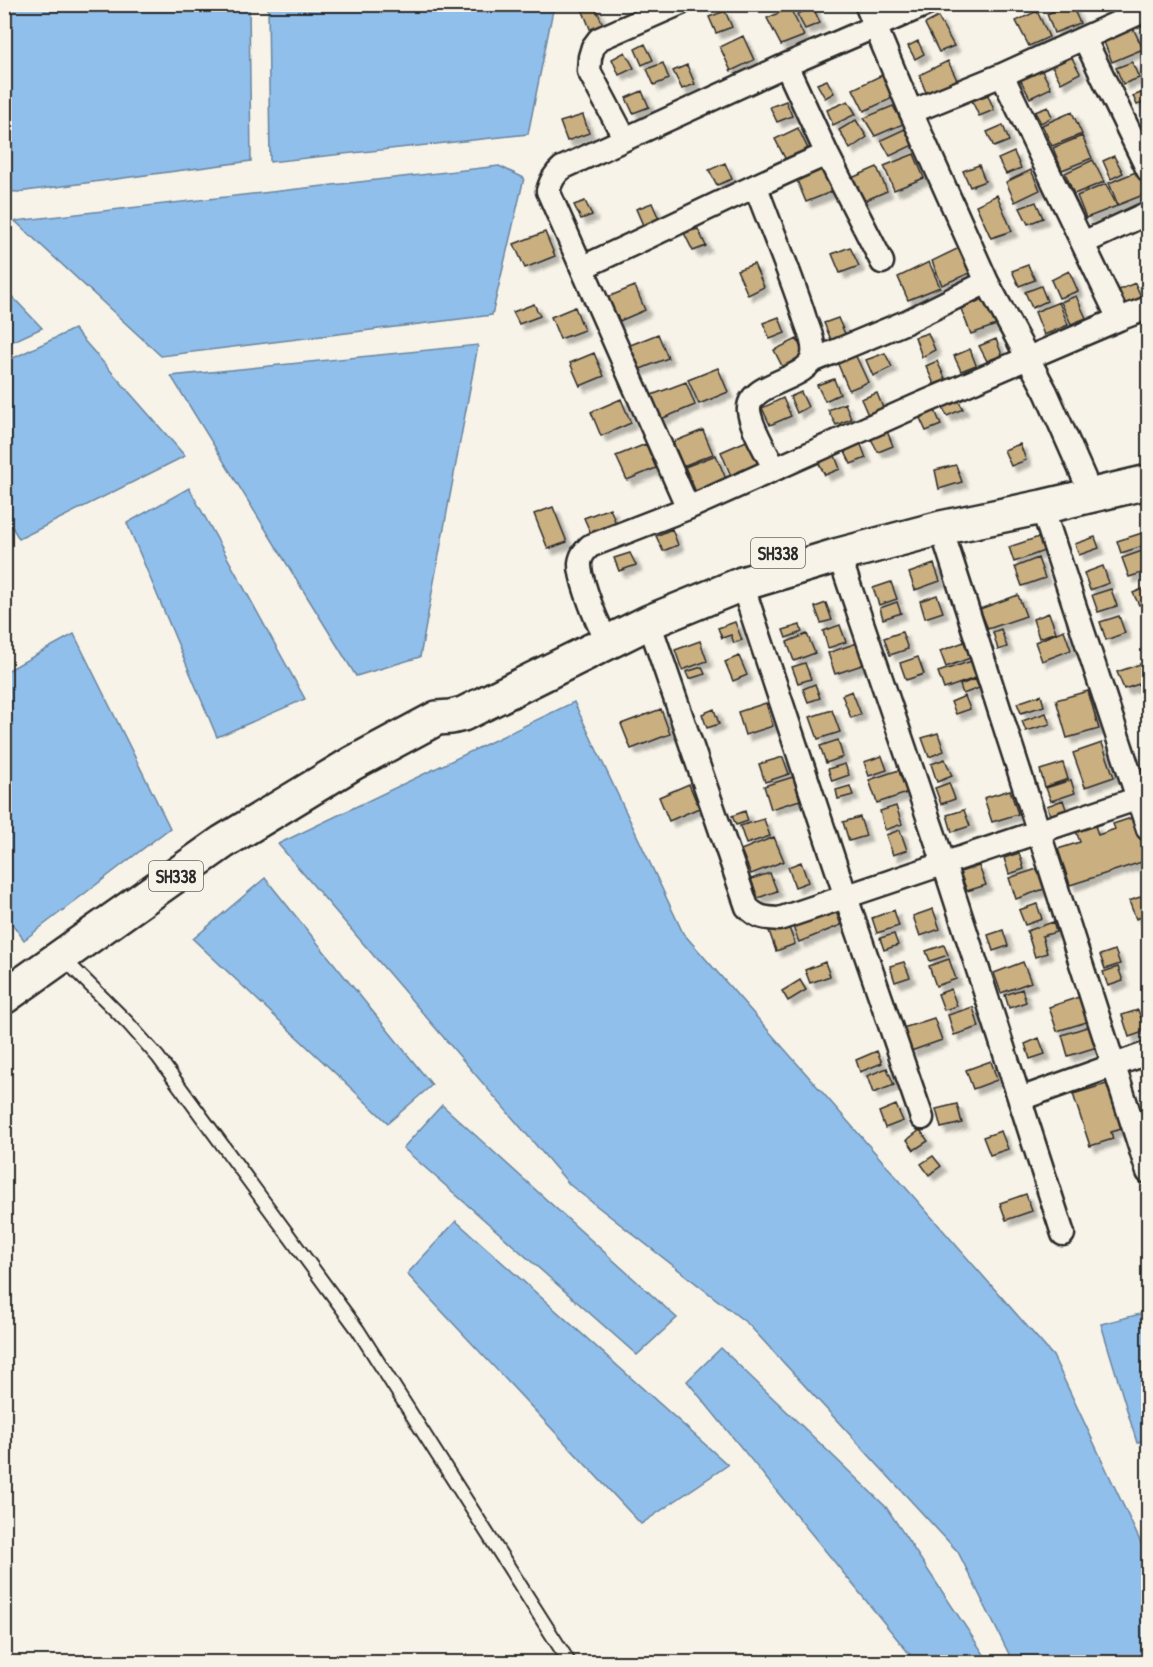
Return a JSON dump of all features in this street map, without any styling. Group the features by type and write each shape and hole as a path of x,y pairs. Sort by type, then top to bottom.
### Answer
{"main road":[{"name":"SH338","path":"437,718 446,704 464,690 685,586 738,566 832,534 936,508 1084,478 1149,460"},
{"name":"SH338","path":"4,997 223,842 365,756 437,718 463,714 649,622 742,584 839,555 940,528 1148,482"}],"street":[{"path":"866,4 911,112 987,282 1046,392 1084,478"},
{"path":"688,508 548,191 551,181 562,168 625,138 927,4"},
{"path":"625,138 590,71 593,47 599,39 671,6"},
{"path":"911,112 1002,75 1149,9"},
{"path":"1084,38 1149,170"},
{"path":"786,65 827,154 882,262"},
{"path":"1002,75 1119,319"},
{"path":"583,267 827,154"},
{"path":"756,187 795,287 812,341 814,351 812,361"},
{"path":"1083,243 1149,213"},
{"path":"774,469 750,419 748,408 751,399 806,367 812,361 906,322 987,282"},
{"path":"599,625 580,566 582,556 591,546 688,508 1028,357 1149,308"},
{"path":"1042,507 1143,797 1149,829"},
{"path":"940,528 1149,1172"},
{"path":"839,555 944,864 1063,1234"},
{"path":"742,584 922,1118"},
{"path":"649,622 747,907 763,918 779,919 1143,797"},
{"path":"1020,1099 1149,1053"}],"lane":[{"path":"62,957 128,1023 158,1057 358,1330 569,1662"}],"water":[{"path":"5,4 249,5 251,161 18,192 5,191"},
{"path":"268,5 554,5 528,134 270,162"},
{"path":"499,166 524,178 492,315 161,356 15,221"},
{"path":"5,289 42,328 4,345"},
{"path":"74,329 185,456 19,539 5,515 5,362"},
{"path":"478,345 420,657 356,676 171,376"},
{"path":"189,488 305,699 217,737 127,523"},
{"path":"74,634 170,828 24,940 5,914 5,672"},
{"path":"574,702 683,933 1053,1356 1148,1558 1148,1662 1013,1662 958,1552 748,1324 570,1185 278,844"},
{"path":"265,878 432,1085 388,1123 193,939"},
{"path":"442,1105 677,1318 637,1355 403,1148"},
{"path":"456,1221 728,1465 641,1524 407,1274"},
{"path":"1148,1312 1148,1438 1137,1443 1101,1324"},
{"path":"721,1348 886,1507 989,1662 916,1662 687,1381"}],"building":[{"path":"594,4 604,27 591,31 582,9"},
{"path":"1069,4 1080,23 1054,33 1047,14"},
{"path":"813,7 820,23 805,29 797,14"},
{"path":"790,8 804,36 781,45 767,18"},
{"path":"725,11 732,27 716,33 709,17"},
{"path":"1037,11 1049,37 1029,46 1016,21"},
{"path":"938,17 954,46 939,52 925,24"},
{"path":"1132,26 1143,49 1112,62 1102,37"},
{"path":"743,36 754,60 731,71 720,47"},
{"path":"918,41 924,54 915,59 908,46"},
{"path":"645,44 653,60 642,65 635,49"},
{"path":"625,52 634,68 619,75 612,59"},
{"path":"1071,56 1080,73 1061,83 1051,64"},
{"path":"948,61 957,80 927,95 919,75"},
{"path":"1132,62 1139,78 1123,84 1116,68"},
{"path":"663,63 669,79 654,85 647,69"},
{"path":"687,65 695,84 682,89 673,71"},
{"path":"1041,69 1051,88 1030,98 1020,79"},
{"path":"884,74 897,96 864,111 853,89"},
{"path":"827,80 834,93 825,98 817,84"},
{"path":"642,91 649,107 633,113 626,98"},
{"path":"1146,91 1148,101 1137,105 1133,96"},
{"path":"988,95 994,110 979,116 972,101"},
{"path":"786,101 792,116 777,122 770,107"},
{"path":"848,101 856,114 833,125 827,110"},
{"path":"893,106 903,124 875,136 864,118"},
{"path":"1048,107 1052,117 1041,123 1035,112"},
{"path":"1072,112 1082,134 1052,146 1042,125"},
{"path":"583,115 589,133 567,141 560,122"},
{"path":"856,120 867,137 850,149 839,130"},
{"path":"1003,125 1009,141 994,147 987,132"},
{"path":"798,128 809,151 787,162 775,139"},
{"path":"905,129 913,145 890,156 881,140"},
{"path":"1082,136 1092,158 1062,170 1053,148"},
{"path":"1014,152 1021,168 1006,174 998,159"},
{"path":"914,154 924,178 894,190 884,166"},
{"path":"1114,156 1123,173 1111,179 1103,161"},
{"path":"1093,160 1104,182 1074,194 1065,173"},
{"path":"725,163 732,179 717,185 709,170"},
{"path":"979,165 985,181 970,187 963,171"},
{"path":"826,166 836,190 806,202 796,178"},
{"path":"877,167 887,191 857,204 847,180"},
{"path":"1031,170 1040,190 1015,202 1006,182"},
{"path":"1138,171 1148,193 1118,205 1109,183"},
{"path":"1106,184 1117,206 1086,218 1077,196"},
{"path":"997,195 1012,231 991,238 976,205"},
{"path":"585,201 592,215 581,219 574,205"},
{"path":"1036,202 1043,218 1028,224 1020,208"},
{"path":"652,203 659,219 643,225 636,209"},
{"path":"698,229 706,246 693,251 684,233"},
{"path":"545,232 555,256 525,268 514,244"},
{"path":"850,247 859,266 840,273 832,254"},
{"path":"961,247 972,272 942,285 932,261"},
{"path":"929,262 940,287 908,300 898,277"},
{"path":"754,264 764,287 748,295 737,270"},
{"path":"1028,265 1035,280 1019,286 1012,271"},
{"path":"1069,271 1078,291 1059,298 1051,280"},
{"path":"1135,283 1142,299 1126,305 1119,290"},
{"path":"635,286 645,310 615,323 605,298"},
{"path":"1041,286 1047,301 1032,308 1025,292"},
{"path":"1076,296 1086,318 1071,324 1061,302"},
{"path":"987,297 999,324 971,334 961,309"},
{"path":"1059,302 1068,325 1044,335 1035,312"},
{"path":"534,304 540,316 519,324 513,312"},
{"path":"575,307 584,330 560,339 551,317"},
{"path":"779,317 785,333 770,339 763,323"},
{"path":"838,318 846,336 832,342 824,323"},
{"path":"928,333 935,350 922,357 915,337"},
{"path":"658,334 668,358 638,370 628,346"},
{"path":"797,339 805,358 783,368 774,350"},
{"path":"996,339 1002,355 987,361 979,346"},
{"path":"970,349 976,365 961,371 954,356"},
{"path":"594,353 604,376 580,386 570,363"},
{"path":"885,353 892,367 873,376 866,360"},
{"path":"855,354 868,382 849,390 837,362"},
{"path":"937,361 946,380 934,384 926,366"},
{"path":"718,368 728,392 699,404 688,380"},
{"path":"834,379 840,394 825,401 817,385"},
{"path":"686,382 695,405 661,419 649,396"},
{"path":"801,392 808,407 797,413 790,397"},
{"path":"877,393 883,408 868,415 861,399"},
{"path":"783,398 791,416 770,425 762,408"},
{"path":"621,399 631,423 601,436 591,412"},
{"path":"958,400 963,409 947,416 942,406"},
{"path":"845,403 851,419 836,425 828,410"},
{"path":"935,410 941,425 926,431 919,416"},
{"path":"703,430 713,454 683,466 673,442"},
{"path":"887,431 893,446 878,452 870,437"},
{"path":"751,439 762,463 731,476 721,452"},
{"path":"860,442 866,458 851,464 843,448"},
{"path":"646,444 656,468 627,480 616,456"},
{"path":"1020,444 1026,460 1011,466 1004,450"},
{"path":"834,453 840,469 825,475 817,460"},
{"path":"716,455 726,479 696,492 685,467"},
{"path":"956,465 962,482 939,489 935,470"},
{"path":"553,507 567,542 548,549 534,514"},
{"path":"610,508 617,526 592,536 584,518"},
{"path":"672,529 678,545 663,551 656,536"},
{"path":"1142,533 1146,545 1121,553 1117,541"},
{"path":"1039,537 1044,551 1014,562 1009,547"},
{"path":"1095,537 1099,548 1079,555 1075,544"},
{"path":"1145,550 1148,571 1129,577 1122,558"},
{"path":"630,553 636,565 619,571 614,558"},
{"path":"1038,558 1045,578 1022,586 1015,567"},
{"path":"934,564 940,581 915,590 909,573"},
{"path":"1103,566 1109,583 1090,590 1084,573"},
{"path":"891,582 897,599 879,605 873,588"},
{"path":"1147,587 1148,601 1139,605 1133,593"},
{"path":"1111,589 1117,606 1098,612 1092,595"},
{"path":"937,595 943,612 925,618 920,601"},
{"path":"1018,595 1026,616 988,629 980,609"},
{"path":"897,602 901,613 883,619 880,608"},
{"path":"826,603 832,620 821,623 815,607"},
{"path":"1049,613 1056,632 1039,638 1033,619"},
{"path":"1119,616 1125,633 1106,640 1100,622"},
{"path":"735,622 742,640 734,643 731,635 722,638 718,628"},
{"path":"800,625 802,632 786,638 783,630"},
{"path":"840,625 846,642 828,648 823,631"},
{"path":"1001,629 1007,647 998,650 993,632"},
{"path":"1064,630 1071,650 1042,661 1035,642"},
{"path":"902,632 908,649 890,655 884,638"},
{"path":"807,634 815,653 794,661 787,642"},
{"path":"700,641 707,661 682,670 675,650"},
{"path":"964,642 970,658 946,667 940,651"},
{"path":"857,643 865,664 835,674 828,653"},
{"path":"739,656 747,675 733,681 725,662"},
{"path":"918,657 924,674 906,680 900,663"},
{"path":"972,661 978,677 944,689 938,672"},
{"path":"805,663 811,679 798,683 792,667"},
{"path":"1143,663 1148,681 1124,689 1117,672"},
{"path":"702,667 705,674 689,679 686,672"},
{"path":"975,679 979,688 963,694 960,685"},
{"path":"815,684 820,698 808,702 803,689"},
{"path":"852,691 861,714 851,718 842,695"},
{"path":"1088,691 1099,729 1067,738 1056,700"},
{"path":"1041,695 1044,706 1021,713 1017,703"},
{"path":"965,696 970,709 956,714 951,702"},
{"path":"766,703 773,726 745,735 738,712"},
{"path":"661,709 670,734 631,749 621,724"},
{"path":"714,709 719,724 707,728 702,714"},
{"path":"832,710 840,732 818,739 810,717"},
{"path":"1046,713 1050,724 1026,731 1022,721"},
{"path":"938,733 944,751 929,757 922,738"},
{"path":"838,740 843,757 826,763 820,746"},
{"path":"1102,743 1114,777 1085,787 1073,753"},
{"path":"882,756 887,770 869,776 864,762"},
{"path":"783,757 789,774 765,782 759,764"},
{"path":"945,759 952,776 937,782 931,764"},
{"path":"1063,763 1068,779 1045,787 1040,770"},
{"path":"845,764 849,775 832,781 828,769"},
{"path":"902,769 910,792 877,803 869,780"},
{"path":"793,777 800,800 771,809 764,786"},
{"path":"1071,780 1075,793 1051,801 1046,788"},
{"path":"949,783 955,799 941,804 935,788"},
{"path":"689,784 699,808 669,821 659,797"},
{"path":"850,786 853,795 838,799 836,790"},
{"path":"1010,790 1018,814 992,822 984,798"},
{"path":"1063,800 1066,809 1050,815 1047,806"},
{"path":"896,806 902,824 885,830 880,811"},
{"path":"964,810 970,826 952,832 947,815"},
{"path":"745,811 748,821 736,825 732,816"},
{"path":"1137,816 1148,851 1148,860 1070,885 1058,849 1080,842 1076,831 1095,825 1098,835 1115,829 1113,824"},
{"path":"860,817 866,836 849,841 843,822"},
{"path":"764,819 770,836 746,844 740,826"},
{"path":"900,830 907,850 893,855 886,835"},
{"path":"774,837 784,861 751,874 741,850"},
{"path":"1019,853 1024,869 1009,874 1004,858"},
{"path":"801,862 808,882 795,887 788,867"},
{"path":"979,866 986,885 967,891 960,872"},
{"path":"1037,869 1044,889 1016,899 1009,878"},
{"path":"770,873 777,891 758,898 751,879"},
{"path":"1148,894 1148,914 1136,919 1129,901"},
{"path":"1037,904 1042,919 1025,925 1019,910"},
{"path":"834,906 841,925 799,942 791,922"},
{"path":"933,909 940,929 920,936 913,916"},
{"path":"894,910 899,926 877,933 872,918"},
{"path":"1053,922 1056,932 1042,936 1047,953 1035,957 1027,931"},
{"path":"788,925 795,944 776,951 769,931"},
{"path":"1003,930 1008,946 993,951 988,935"},
{"path":"894,934 898,945 884,950 880,938"},
{"path":"944,945 948,955 930,961 926,951"},
{"path":"1115,950 1120,964 1105,969 1100,955"},
{"path":"949,959 956,979 936,986 929,966"},
{"path":"825,962 830,976 810,983 805,970"},
{"path":"904,962 910,977 895,982 890,966"},
{"path":"1023,962 1031,982 1001,993 994,973"},
{"path":"1118,967 1123,981 1108,986 1103,972"},
{"path":"800,980 806,990 788,1001 782,991"},
{"path":"951,989 957,1006 944,1010 938,994"},
{"path":"1022,989 1026,1002 1009,1008 1005,995"},
{"path":"1082,996 1090,1021 1057,1031 1049,1007"},
{"path":"973,1007 979,1027 954,1035 948,1015"},
{"path":"1138,1010 1146,1031 1129,1037 1122,1015"},
{"path":"934,1018 942,1040 911,1051 903,1028"},
{"path":"1090,1026 1097,1047 1068,1056 1062,1035"},
{"path":"1039,1038 1045,1054 1030,1059 1025,1044"},
{"path":"877,1051 882,1063 860,1072 856,1060"},
{"path":"991,1061 997,1080 973,1089 966,1070"},
{"path":"887,1068 894,1085 873,1093 867,1076"},
{"path":"1110,1083 1125,1128 1111,1132 1113,1139 1090,1146 1073,1094"},
{"path":"957,1104 962,1123 941,1128 936,1109"},
{"path":"896,1105 903,1121 885,1128 879,1112"},
{"path":"920,1130 928,1141 914,1150 907,1140"},
{"path":"1001,1131 1008,1149 990,1155 983,1137"},
{"path":"933,1156 941,1166 929,1175 921,1164"},
{"path":"1026,1194 1032,1211 1006,1220 1000,1203"}]}
